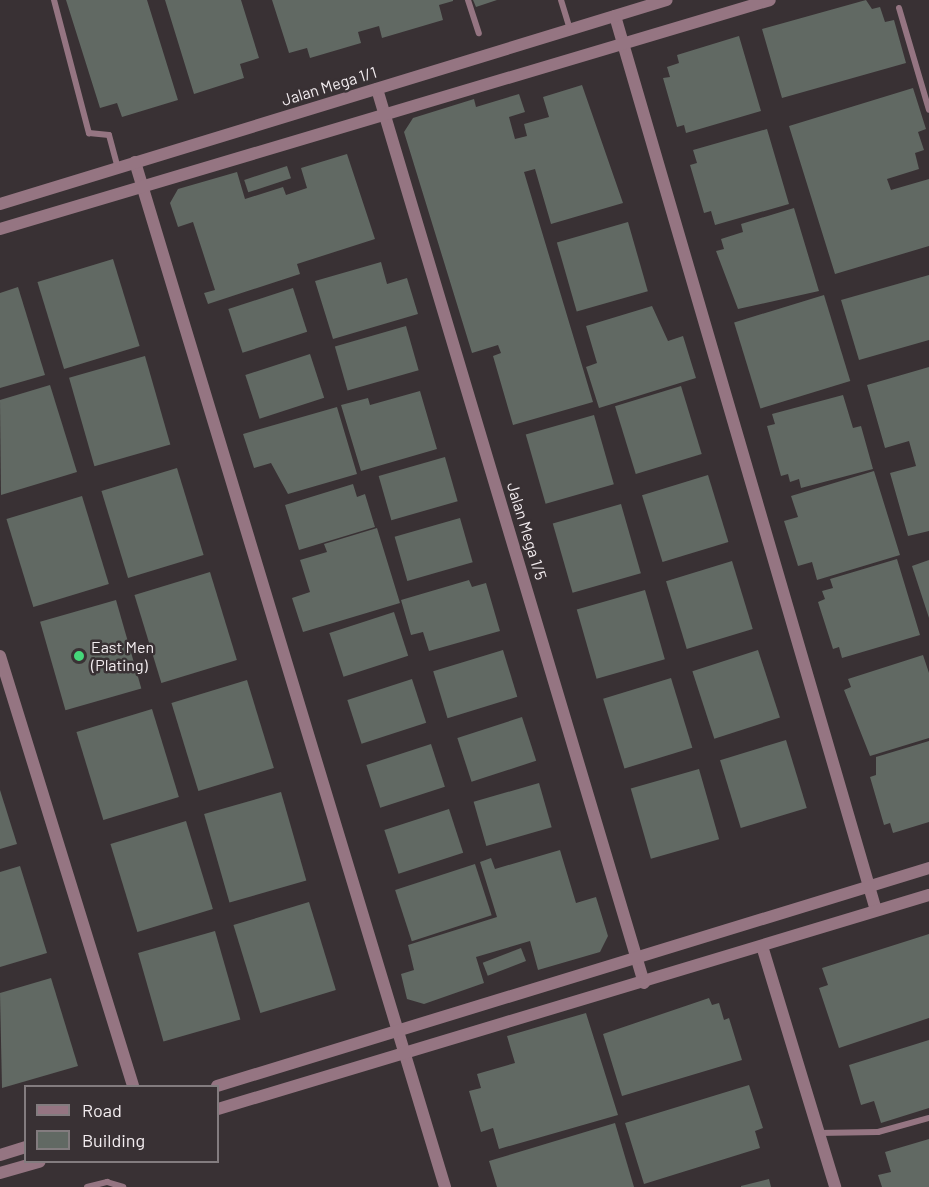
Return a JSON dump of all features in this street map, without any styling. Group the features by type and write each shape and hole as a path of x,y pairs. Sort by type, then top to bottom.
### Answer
{"street":[{"name":"Jalan Mega 1/1","path":"0,204 668,0"},
{"path":"0,229 144,191 770,0"},
{"path":"615,16 876,910"},
{"name":"Jalan Mega 1/5","path":"377,89 638,956 644,983"},
{"path":"135,162 445,1187"},
{"path":"0,656 133,1085"},
{"path":"219,1086 398,1034 638,956 929,868"},
{"path":"219,1109 644,983 929,895"},
{"path":"762,946 835,1187"},
{"path":"0,1155 24,1148"},
{"path":"0,1173 32,1163"}],"lane":[{"path":"54,0 90,133 109,135 118,168"},
{"path":"468,0 479,33"},
{"path":"561,0 570,30"},
{"path":"899,8 929,110"},
{"path":"818,1133 878,1132 929,1118"},
{"path":"87,1187 119,1182 123,1187"}],"building":[{"path":"66,0 147,0 178,100 122,117 117,103 100,108"},
{"path":"165,0 241,0 259,58 240,64 244,78 194,94"},
{"path":"272,0 453,1 439,5 443,20 382,38 379,26 358,32 361,43 310,58 307,48 289,53"},
{"path":"473,0 497,0 476,7"},
{"path":"866,0 872,9 880,7 885,22 894,20 906,63 782,98 762,29"},
{"path":"739,36 761,111 686,133 684,125 677,127 663,78 670,77 667,67 679,63 677,55"},
{"path":"582,85 623,203 551,224 535,169 524,172 593,402 513,425 493,356 501,353 498,345 472,353 404,132 413,118 474,99 476,107 519,94 525,112 509,117 515,139 527,136 524,124 549,117 543,97"},
{"path":"913,88 926,129 918,132 924,150 915,153 919,169 887,179 891,190 929,179 929,246 835,274 789,126"},
{"path":"767,129 789,204 715,225 711,211 704,213 690,165 697,163 693,150"},
{"path":"347,154 375,239 297,264 300,274 208,304 204,293 215,290 193,222 178,227 170,203 178,189 237,172 245,199 283,187 286,195 307,188 301,168"},
{"path":"287,166 291,178 248,192 244,180"},
{"path":"794,208 819,291 738,309 716,251 724,249 721,239 743,232 741,224"},
{"path":"628,222 648,291 577,312 557,242"},
{"path":"113,259 140,346 64,369 37,282"},
{"path":"381,262 387,284 407,278 418,314 333,339 315,281"},
{"path":"929,275 929,340 859,360 841,300"},
{"path":"18,287 45,375 0,388 0,293"},
{"path":"293,288 307,332 243,353 228,309"},
{"path":"824,295 850,381 760,409 734,322"},
{"path":"652,306 668,341 683,336 696,378 599,408 586,367 597,363 586,326"},
{"path":"406,326 419,370 348,391 335,346"},
{"path":"310,354 324,398 260,419 245,375"},
{"path":"145,356 170,444 94,466 69,378"},
{"path":"929,367 929,531 908,536 890,473 916,466 909,441 885,448 867,385"},
{"path":"50,385 77,472 1,495 0,400"},
{"path":"681,386 702,454 636,474 615,406"},
{"path":"420,391 437,449 361,471 341,405 368,398 370,405"},
{"path":"843,395 853,428 861,426 873,469 801,488 799,479 790,482 788,474 781,476 767,426 775,424 772,414"},
{"path":"337,407 357,474 288,494 271,463 254,468 243,434"},
{"path":"594,415 614,484 546,504 526,435"},
{"path":"445,457 458,501 391,520 379,476"},
{"path":"177,468 204,555 128,578 101,491"},
{"path":"874,471 900,555 817,580 812,562 798,566 784,521 798,517 791,496"},
{"path":"708,475 728,542 662,562 642,495"},
{"path":"353,484 357,497 365,494 375,527 299,550 285,505"},
{"path":"82,496 109,584 33,607 6,519"},
{"path":"621,504 641,573 573,593 553,524"},
{"path":"460,518 473,562 407,581 395,537"},
{"path":"377,528 400,603 303,632 292,598 310,592 300,560 327,552 324,544"},
{"path":"897,559 920,635 842,658 839,647 833,649 818,602 825,599 822,591 833,588 830,579"},
{"path":"929,560 929,618 912,566"},
{"path":"732,561 753,629 687,649 666,581"},
{"path":"210,572 237,660 161,683 134,595"},
{"path":"469,580 472,587 486,583 500,631 429,651 423,632 411,635 401,600"},
{"path":"645,590 665,659 597,679 577,610"},
{"path":"116,600 141,688 65,710 40,622"},
{"path":"394,612 408,656 344,677 329,633"},
{"path":"503,650 517,697 448,718 433,671"},
{"path":"758,650 780,718 714,739 692,671"},
{"path":"923,655 929,673 929,738 870,756 844,690 851,687 848,679"},
{"path":"671,678 692,748 624,769 603,699"},
{"path":"412,679 426,723 362,744 347,700"},
{"path":"247,680 274,768 198,791 171,703"},
{"path":"152,709 179,797 103,820 76,732"},
{"path":"522,717 536,761 472,782 457,738"},
{"path":"786,740 807,808 741,828 720,760"},
{"path":"929,741 929,822 893,833 890,823 884,825 870,777 876,775 876,757"},
{"path":"431,744 445,787 380,808 366,765"},
{"path":"699,769 719,839 651,859 631,789"},
{"path":"539,783 552,827 486,846 474,802"},
{"path":"0,790 17,844 0,849"},
{"path":"281,792 306,880 229,902 204,814"},
{"path":"449,809 463,853 399,874 384,830"},
{"path":"186,821 213,909 137,932 110,844"},
{"path":"560,850 576,903 596,897 608,936 600,952 538,970 530,941 476,957 484,983 424,1004 407,999 401,974 414,970 408,945 497,917 480,862 491,858 495,869"},
{"path":"475,864 492,915 412,941 395,890"},
{"path":"20,866 47,953 0,967 0,872"},
{"path":"309,902 336,990 260,1013 233,925"},
{"path":"215,931 240,1019 163,1041 138,953"},
{"path":"929,934 929,1018 839,1048 819,988 828,985 822,968"},
{"path":"521,948 526,961 488,976 483,963"},
{"path":"51,978 78,1066 2,1088 0,993"},
{"path":"709,998 712,1005 719,1003 724,1020 729,1018 742,1060 622,1096 603,1034"},
{"path":"586,1013 618,1115 499,1149 493,1128 481,1132 469,1091 481,1088 477,1074 515,1063 507,1036"},
{"path":"929,1040 929,1108 881,1123 874,1101 861,1105 849,1065"},
{"path":"749,1085 763,1128 755,1131 760,1148 644,1184 625,1123"},
{"path":"615,1123 634,1187 497,1187 489,1161"},
{"path":"929,1139 929,1187 882,1187 878,1175 891,1172 885,1152"},
{"path":"769,1179 771,1187 741,1187 741,1186"}],"place":[{"name":"East Men (Plating)","path":"79,656"}]}
